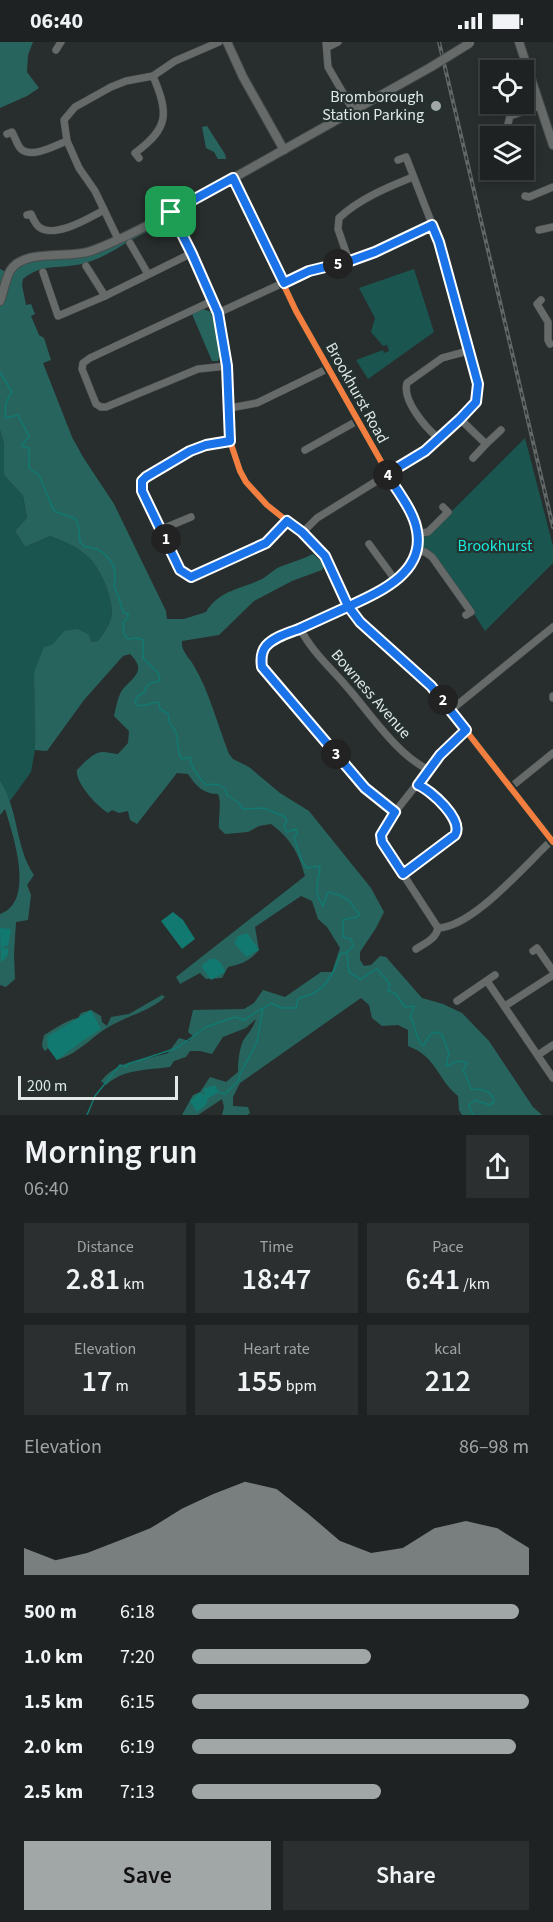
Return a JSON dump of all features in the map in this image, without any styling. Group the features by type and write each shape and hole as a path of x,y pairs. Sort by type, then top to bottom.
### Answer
{"street":[{"path":"118,239 95,191 79,168 67,141 64,120 75,107 118,83 153,76 175,61 219,42"},
{"path":"227,42 243,77 284,150"},
{"path":"338,42 327,45 328,67 353,110"},
{"path":"519,42 553,145"},
{"path":"0,301 9,272 14,266 30,257 68,256 90,252 118,239 284,150 471,43"},
{"path":"135,153 151,141 162,126 163,103 153,76"},
{"path":"508,126 510,116 540,106"},
{"path":"12,132 19,148 26,152 33,153 67,141"},
{"path":"302,532 317,518 425,451 460,419 476,402 478,395 478,384 439,242 406,157"},
{"path":"350,261 338,229 339,218 382,190 413,177"},
{"name":"Brookhurst Road","path":"233,178 327,369 412,516 417,534 417,551"},
{"path":"528,200 553,187"},
{"path":"27,215 31,214 36,225 41,228 55,230 78,224 104,210"},
{"path":"171,212 218,313 227,366 230,441 246,482 267,505 302,532 330,565 348,606 375,638 431,686 552,841 471,915 449,928 438,928"},
{"path":"218,313 309,271 375,252 432,225"},
{"path":"539,230 553,227"},
{"path":"129,247 148,274"},
{"path":"47,276 58,316 192,254"},
{"path":"86,266 105,296"},
{"path":"212,301 90,358 83,363 82,369 96,404 106,407 198,369 227,366"},
{"path":"537,303 550,321 548,342"},
{"path":"438,438 424,424 406,394 407,383 442,358 468,351"},
{"path":"230,408 257,403 327,369"},
{"path":"460,419 486,444"},
{"path":"305,450 357,421"},
{"path":"473,458 501,430"},
{"path":"230,441 206,445 190,451 142,481 142,491 180,570 191,577 266,543 287,521"},
{"path":"417,534 428,532 448,512 443,507"},
{"path":"162,529 191,517"},
{"path":"373,545 396,580"},
{"path":"395,812 365,788 262,667 262,656 268,643 370,596 396,580 413,561 417,551 432,557 471,612 466,615"},
{"path":"451,710 553,627"},
{"name":"Bowness Avenue","path":"300,628 314,650 399,748 420,766 429,770"},
{"path":"416,949 432,939 437,934 438,928 382,842 381,835 395,812 440,755 466,730"},
{"path":"511,788 550,755 553,765"},
{"path":"403,874 429,856 458,831 456,820 425,788 418,785"},
{"path":"505,1006 553,973 537,948"},
{"path":"457,1001 495,975"},
{"path":"487,981 553,1078"},
{"path":"538,1055 553,1045"}],"green space":[{"path":"414,269 434,332 368,379 356,360 383,350 384,353 389,351 387,345 383,346 371,332 375,318 359,288"},
{"path":"0,430 4,444 4,475 23,496 27,518 15,531 25,547 50,536 83,552 92,561 107,589 112,615 98,641 91,642 64,631 34,672 35,750 31,772 0,815"},
{"name":"Brookhurst","path":"525,438 553,546 553,563 485,631 428,551 420,548 420,540 430,533"}],"shaded area":[{"path":"0,42 33,42 28,55 27,72 39,88 0,108"},
{"path":"207,126 226,159 218,159 214,152 206,148 202,127"},
{"path":"158,221 165,221 169,225 147,232 96,259 76,265 38,270 23,279 26,305 31,304 35,314 31,316 39,335 44,338 51,360 43,363 72,437 114,504 166,611 167,619 184,619 206,612 217,599 231,591 262,579 279,567 313,554 325,565 322,570 292,581 254,601 219,635 182,641 183,648 204,686 229,754 233,759 249,767 280,793 309,811 371,888 384,912 360,952 360,960 364,966 371,965 380,956 386,957 422,998 462,1013 489,1041 533,1107 542,1115 462,1115 459,1110 458,1096 425,1056 408,1046 408,1030 398,1025 382,1026 372,1018 369,1005 361,998 240,1083 233,1097 233,1106 248,1107 250,1113 247,1115 222,1115 224,1107 222,1099 198,1115 182,1115 193,1095 200,1092 210,1077 226,1082 238,1072 243,1041 256,1019 246,1028 223,1037 212,1054 190,1051 186,1057 174,1061 170,1067 128,1073 106,1085 101,1081 116,1068 168,1053 179,1038 189,1041 193,1036 188,1032 193,1010 244,1009 254,1003 263,990 285,997 321,972 332,972 340,948 327,927 318,919 312,901 301,896 255,927 259,950 252,957 228,967 222,978 206,979 200,973 180,984 176,977 305,876 293,847 271,824 259,826 248,832 225,834 219,828 218,794 208,793 200,788 188,774 177,773 137,824 130,820 128,811 119,813 112,810 108,813 88,794 79,781 77,770 96,754 103,752 118,754 128,743 129,731 114,716 121,692 137,673 138,665 130,654 123,656 84,700 47,751 35,750 34,672 44,647 52,645 64,631 78,629 89,635 91,642 98,641 109,623 112,611 107,589 100,574 83,552 50,536 25,547 15,531 27,518 23,496 4,475 4,444 0,430 0,269 12,275 15,269 30,260 64,258"},
{"path":"203,309 211,312 217,330 220,343 218,361 212,361 192,314"},
{"path":"0,781 11,804 23,853 34,875 27,885 31,895 28,920 16,922 15,979 6,987 0,985 0,914 11,907 17,896 20,882 13,835 5,809 0,815"},
{"path":"173,912 183,920 195,939 182,949 161,921"},
{"path":"0,928 11,929 8,946 1,947 8,949 8,955 1,963"},
{"path":"247,933 259,950 246,957 234,943 236,937"},
{"path":"210,959 216,959 221,963 225,972 211,980 201,966"},
{"path":"162,995 165,997 154,1005 108,1027 66,1057 57,1060 48,1048 45,1051 43,1047 44,1035 78,1018 81,1013 91,1010 101,1016 102,1022 107,1026 111,1017 129,1014"},
{"path":"91,1010 101,1029 57,1060 48,1048 47,1037"},
{"path":"215,1085 219,1092 207,1099 207,1104 197,1112 190,1101 200,1092 205,1096 203,1089"}],"waterway":[{"path":"0,372 12,392 6,404 6,418 18,415 29,436 22,446 29,448 29,468 39,475 54,511 76,519 80,542 85,547 96,549 110,560 115,571 114,587 124,613 128,614 128,618 123,622 124,634 128,639 143,640 143,658 159,674 160,681 146,687 144,693 139,695 135,701 137,706 159,703 160,709 168,714 170,724 176,732 178,750 182,759 190,757 194,769 206,785 222,786 227,795 239,803 243,809 264,808 285,817 287,821 284,826 287,832 296,829 297,833 294,838 302,861 307,868 320,866 317,890 323,906 328,892 346,898 360,914 357,917 343,920 343,937 351,939 353,946 347,952 349,972 360,979 377,969 390,984 388,991 395,993 405,1007 414,1006 410,1017 418,1040 423,1046 431,1034 437,1032 442,1035 449,1053 446,1065 459,1061 467,1063 463,1071 471,1089 489,1093 494,1102 489,1105 475,1100 469,1105 473,1115"},
{"path":"264,1008 271,1003 282,1008 296,1008 298,999 322,987 336,966 340,954 347,952"},
{"path":"87,1115 95,1096 120,1065 127,1067 128,1064 177,1048 206,1027 235,1017 244,1020 263,1008 257,1042 239,1080 225,1094 219,1092"}],"railway":[{"path":"439,42 553,527"}],"cycle path":[{"path":"233,178 296,311 412,516 417,539 415,556 404,573 371,596 276,638 264,650 261,658 262,667 365,788 395,812"},
{"path":"171,212 218,313 227,366 230,441 246,482 267,505 302,533 325,556 348,606 360,623 431,686 553,842"}],"place":[{"name":"Bromborough Station Parking","path":"436,106"}],"route":[{"path":"171,212 218,313 227,366 230,441 206,445 190,451 146,477 142,481 142,491 180,570 191,577 266,543 287,521 302,532 325,556 348,606 360,622 375,638 431,686 466,730 440,755 418,785 425,788 456,820 458,831 429,856 403,874 382,842 381,835 395,812 365,788 262,667 261,659 268,643 276,638 300,628 348,606 370,596 387,587 406,572 413,561 417,551 417,531 412,516 387,474 425,451 460,419 476,402 478,395 478,384 439,242 432,225 375,252 309,271 284,283 233,178 171,212"}]}
